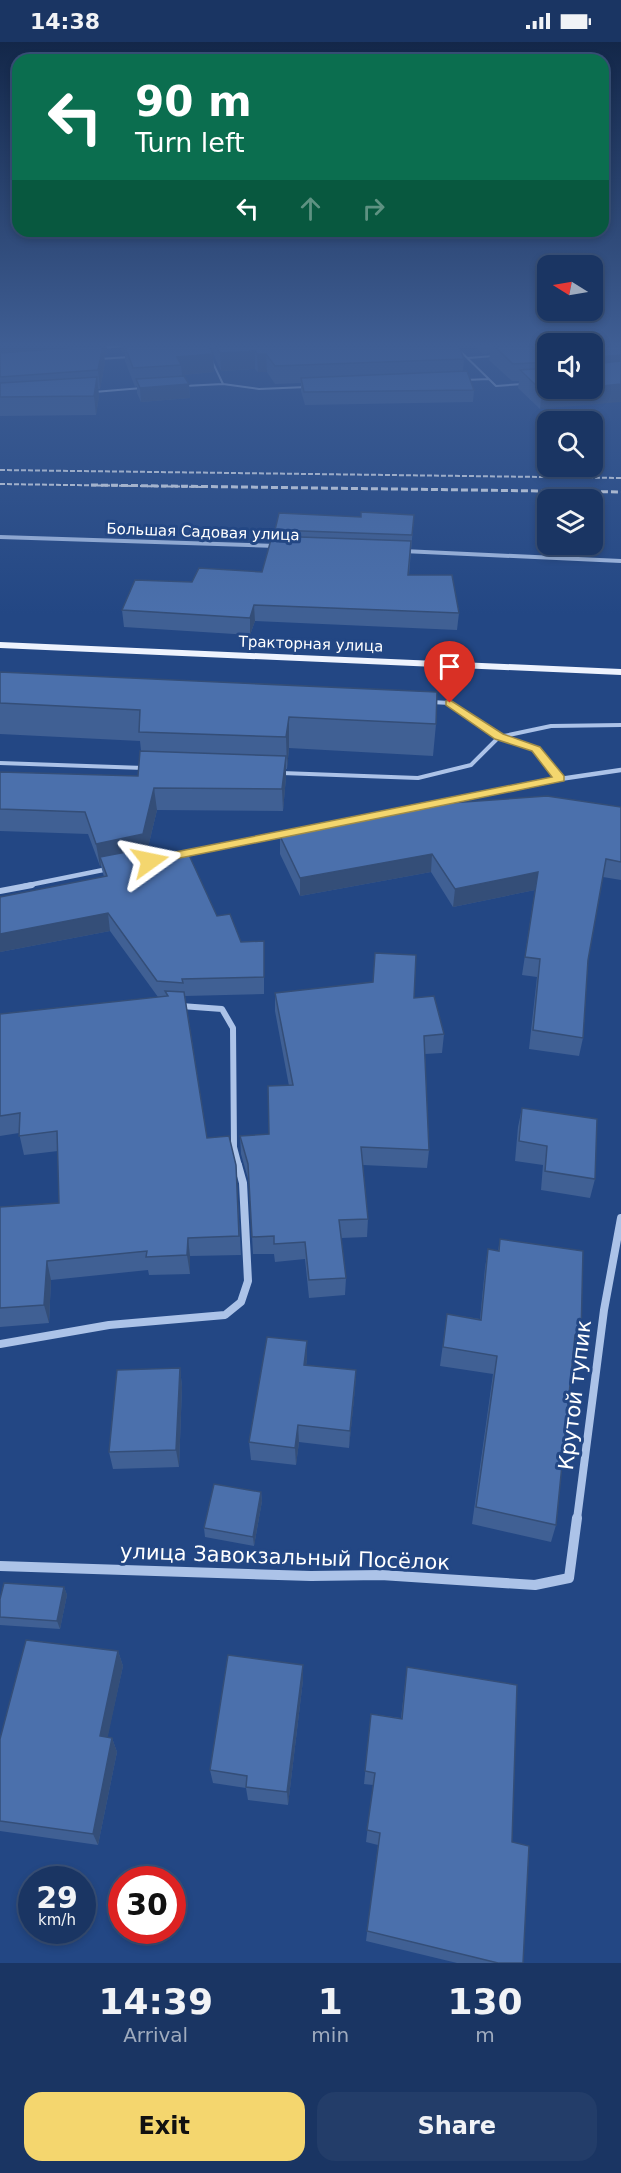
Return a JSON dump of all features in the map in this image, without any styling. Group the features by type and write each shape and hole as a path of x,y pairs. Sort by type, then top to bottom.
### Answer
{"main road":[{"name":"Тракторная улица","path":"0,645 621,672"}],"street":[{"name":"Большая Садовая улица","path":"0,537 279,546"},
{"path":"398,550 621,561"},
{"path":"132,864 560,779 621,770"},
{"path":"0,891 120,867"},
{"path":"0,1344 109,1325 225,1315 241,1302 248,1281 243,1183 234,1147 233,1028 222,1009 171,1005"},
{"name":"Крутой тупик","path":"569,1578 604,1310 621,1218"},
{"name":"улица Завокзальный Посёлок","path":"0,1566 311,1576 381,1575 535,1585 569,1578"}],"lane":[{"path":"426,702 450,703 499,737 536,749 560,779"},
{"path":"274,773 418,778 471,765 499,737 551,726 621,725"},
{"path":"0,763 155,769"}],"building":[{"path":"361,512 414,515 412,535 275,530 279,513 361,517"},
{"path":"272,536 411,541 408,575 452,575 459,613 254,605 250,618 122,610 135,580 192,582 199,568 262,572"},
{"path":"0,672 437,692 436,724 289,717 286,737 139,732 140,710 0,703"},
{"path":"140,751 286,756 282,789 154,788 143,834 96,844 85,812 0,809 0,772 138,776"},
{"path":"547,796 621,807 621,862 606,859 588,960 583,1038 533,1030 540,959 525,957 538,872 455,889 432,854 300,878 280,836 407,810 407,806"},
{"path":"142,849 138,865 189,855 217,916 230,914 241,942 264,941 264,977 182,979 183,983 157,981 108,913 0,934 0,897 107,876 100,857"},
{"path":"375,953 416,955 414,998 434,996 444,1034 424,1036 429,1150 361,1147 368,1219 339,1220 346,1278 309,1280 305,1242 274,1244 274,1236 252,1237 248,1164 240,1136 269,1134 268,1086 293,1085 275,993 373,982"},
{"path":"165,991 184,992 207,1138 229,1136 236,1165 239,1236 188,1238 187,1255 146,1257 147,1251 47,1261 44,1305 0,1308 0,1207 59,1203 57,1131 19,1136 20,1113 0,1116 0,1014 168,996"},
{"path":"522,1108 597,1119 595,1179 545,1171 547,1146 519,1141"},
{"path":"500,1239 583,1251 581,1336 575,1335 556,1525 476,1507 497,1356 443,1347 447,1314 481,1320 488,1249 499,1251"},
{"path":"267,1337 307,1341 304,1365 356,1370 350,1431 298,1425 295,1448 249,1442"},
{"path":"180,1368 176,1450 109,1452 117,1370"},
{"path":"214,1484 261,1492 253,1537 204,1528"},
{"path":"4,1583 64,1587 57,1621 0,1617 0,1599"},
{"path":"26,1640 118,1651 100,1736 112,1738 93,1834 0,1821 0,1739"},
{"path":"228,1655 303,1665 287,1792 246,1787 247,1776 210,1770"},
{"path":"407,1667 517,1685 512,1842 529,1846 523,1963 498,1963 367,1931 380,1833 367,1830 375,1773 365,1771 371,1714 402,1719"}],"railway":[{"path":"0,470 621,478"},
{"path":"0,484 207,487"},
{"path":"91,485 621,492"}],"route":[{"path":"150,861 560,779 536,749 499,737 450,703"}]}
